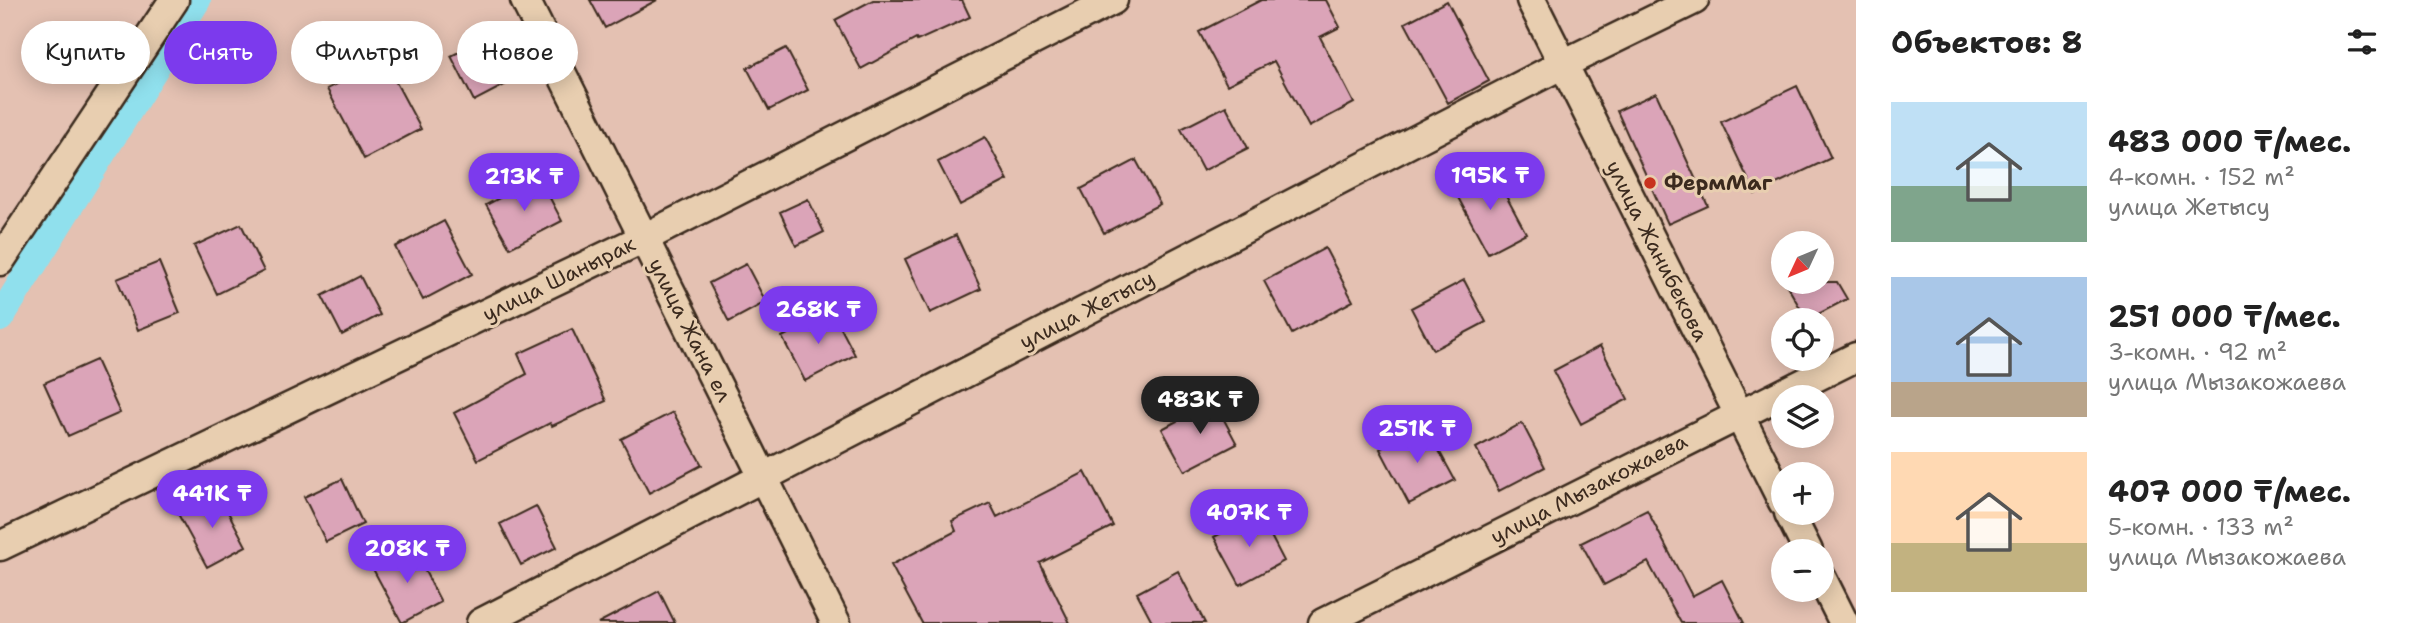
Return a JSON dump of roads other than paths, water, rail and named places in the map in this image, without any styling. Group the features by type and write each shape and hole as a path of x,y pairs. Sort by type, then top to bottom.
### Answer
{"street":[{"path":"0,261 174,0"},
{"name":"улица Жана ел","path":"525,0 836,623"},
{"name":"улица Шанырак","path":"0,546 644,238 1113,0"},
{"name":"улица Жанибекова","path":"1531,0 1771,478"},
{"name":"улица Жетысу","path":"481,623 1563,64 1694,0"},
{"name":"улица Мызакожаева","path":"1323,623 1739,413 1856,357"},
{"path":"1834,602 1844,623"}],"waterway":[{"path":"0,318 197,0"}],"place":[{"name":"ФермМаг","path":"1650,183"}]}
